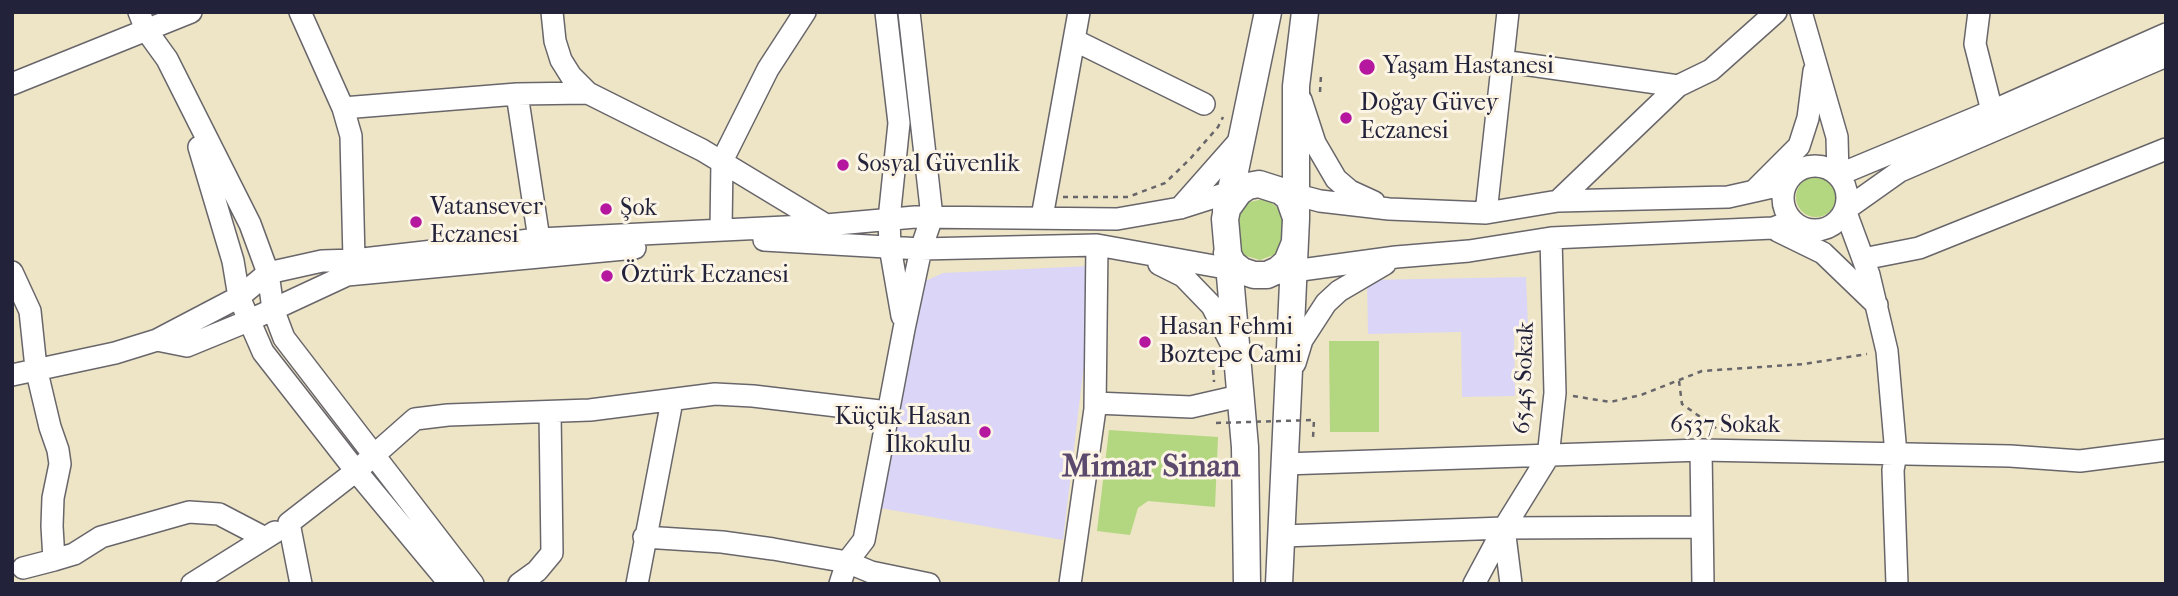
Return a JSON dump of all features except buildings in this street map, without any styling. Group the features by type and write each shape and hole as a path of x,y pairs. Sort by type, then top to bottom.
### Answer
{"main road":[{"path":"1247,584 1245,447 1235,350 1241,267 1235,197 1240,140 1268,12"},
{"path":"1241,267 1278,270 1287,262 1293,251 1292,211 1308,92 1305,12"},
{"path":"1235,197 1270,186 1292,211 1294,272 1279,584"}],"street":[{"path":"12,84 143,21 191,12"},
{"path":"300,12 343,108 351,136 354,260"},
{"path":"552,12 555,41 561,60 571,76 588,93 722,161 826,225"},
{"path":"721,230 722,161 768,69 805,12"},
{"path":"886,12 899,123 889,219 890,247 904,328"},
{"path":"840,584 848,562 864,540 904,328 921,249 932,217 909,12"},
{"path":"1042,217 1079,12"},
{"path":"1486,213 1508,12"},
{"path":"1558,201 1678,86 1711,70 1776,12"},
{"path":"1801,12 1837,137 1838,175"},
{"path":"1979,12 1975,44 1992,111"},
{"path":"143,21 167,59 250,224 268,273 273,309 284,338 473,584"},
{"path":"1838,175 2166,34"},
{"path":"1074,40 1204,104"},
{"path":"1845,210 1900,171 2166,56"},
{"path":"167,59 201,150 233,261 239,297 263,352 356,471 450,584"},
{"path":"1502,61 1678,86"},
{"path":"1752,193 1798,146 1808,118 1815,62"},
{"path":"1308,92 1315,143 1336,179 1350,191 1389,209"},
{"path":"343,108 517,94 588,93"},
{"path":"517,94 539,239"},
{"path":"1180,208 1240,140"},
{"path":"1863,259 1919,248 2166,149"},
{"path":"157,340 187,346 346,275 712,240 761,240 921,249 1097,245 1241,267 1294,272 1396,257 1469,251 1551,238 1782,225 1822,230 1840,219 1845,210 1847,192 1838,175 1830,169 1810,166 1792,175 1786,184 1782,225"},
{"path":"1292,211 1320,201 1389,209 1486,213 1558,201 1728,197 1786,184"},
{"path":"12,375 115,354 157,340 239,297 268,273 322,261 354,260 539,239 826,225 889,219 1118,219 1235,197"},
{"path":"1845,210 1877,305 1887,351 1896,454 1893,470 1896,584"},
{"path":"1782,225 1823,253 1877,305"},
{"name":"6545 Sokak","path":"1474,584 1504,528 1548,457 1555,393 1551,238"},
{"path":"1070,584 1095,403 1097,245"},
{"path":"1125,248 1183,276 1212,306 1235,350"},
{"path":"1290,378 1302,340 1326,303 1339,290 1396,257"},
{"path":"12,272 30,311 36,368 60,464 53,498 54,561"},
{"path":"192,584 289,523 356,471 415,419 448,415 550,412 672,401 715,394 888,412"},
{"path":"1095,403 1191,407 1239,397"},
{"path":"637,584 672,401"},
{"path":"519,584 537,571 552,553 550,412"},
{"path":"1701,450 1703,584"},
{"name":"6537 Sokak","path":"1284,464 1701,450 2010,456 2080,461 2166,450"},
{"path":"23,568 74,554 101,537 189,512 219,514 265,538"},
{"path":"289,523 300,584"},
{"path":"1283,536 1504,528 1702,527"},
{"path":"1504,528 1511,584"},
{"path":"644,537 722,542 848,562 871,572 929,584"}],"path":[{"path":"1308,92 1321,74"},
{"path":"1046,195 1128,197 1165,183 1204,143 1224,116"},
{"path":"1555,393 1610,402 1641,394 1702,371 1804,364 1887,351"},
{"path":"1679,380 1682,404 1730,438 1738,451"},
{"path":"1304,419 1304,430"},
{"path":"1216,423 1314,420 1313,438"}],"shaded area":[{"name":"Küçük Hasan İlkokulu","path":"1088,266 1085,356 1063,540 880,508 923,282 943,273"},
{"path":"1526,277 1528,326 1514,327 1515,396 1462,397 1461,332 1368,334 1367,280"}],"green space":[{"path":"1816,177 1830,183 1836,197 1830,211 1816,217 1802,211 1796,197 1802,183"},
{"path":"1263,199 1271,202 1284,214 1286,239 1276,254 1260,260 1243,255 1237,249 1234,216 1246,203"},
{"path":"1329,341 1379,341 1379,432 1330,432"},
{"path":"1109,430 1218,437 1215,507 1148,501 1138,508 1130,535 1097,531"}],"place":[{"name":"Yaşam Hastanesi","path":"1367,67"},
{"name":"Doğay Güvey Eczanesi","path":"1346,118"},
{"name":"Sosyal Güvenlik","path":"843,165"},
{"name":"Şok","path":"606,209"},
{"name":"Vatansever Eczanesi","path":"416,222"},
{"name":"Öztürk Eczanesi","path":"607,276"},
{"name":"Hasan Fehmi Boztepe Cami","path":"1145,342"},
{"name":"Küçük Hasan İlkokulu","path":"985,432"}],"district":[{"name":"Mimar Sinan","path":"1151,468"}]}
